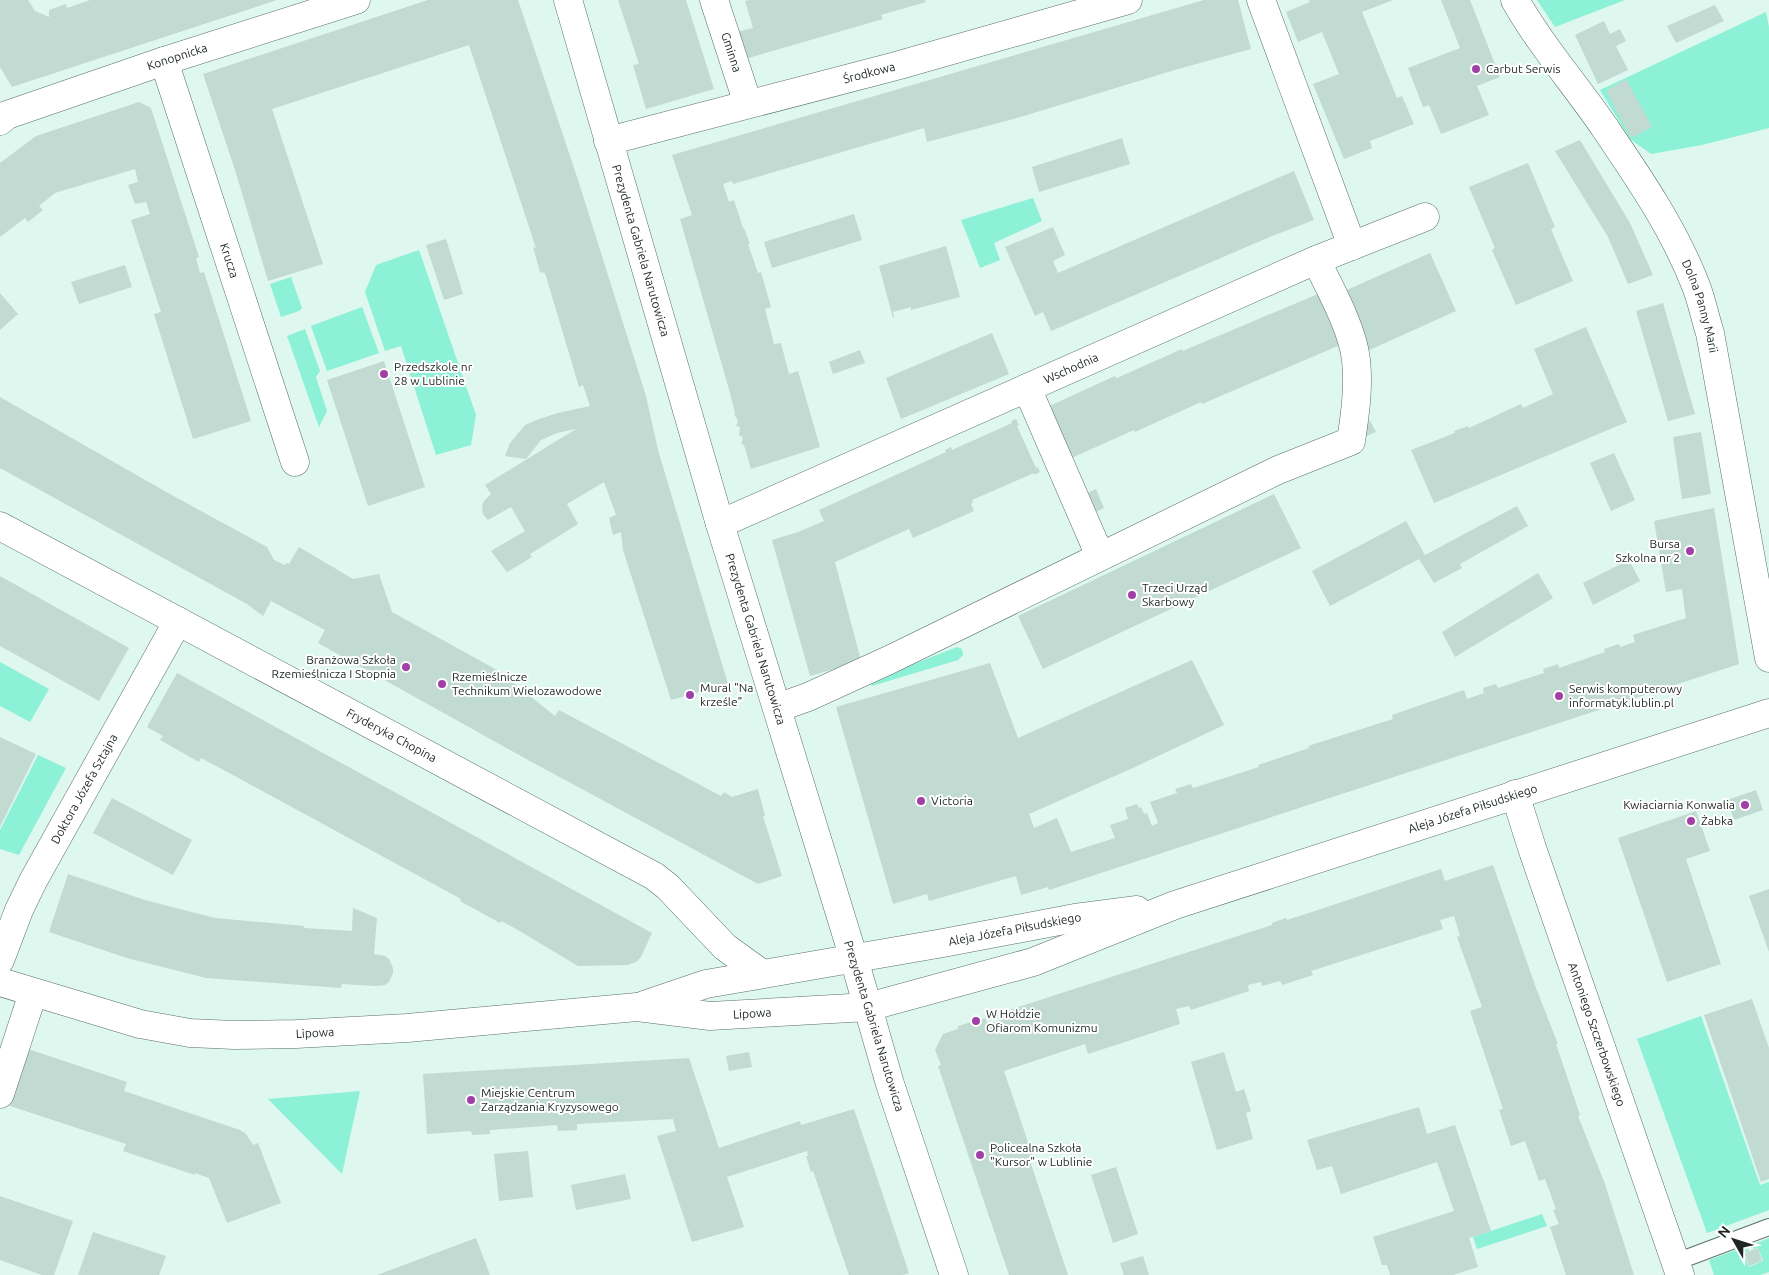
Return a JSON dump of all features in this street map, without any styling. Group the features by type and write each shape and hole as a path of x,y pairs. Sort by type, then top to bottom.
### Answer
{"street":[{"name":"Konopnicka","path":"2,114 356,0"},
{"name":"Prezydenta Gabriela Narutowicza","path":"568,0 720,524 854,959 890,1084 954,1275"},
{"name":"Gminna","path":"714,0 748,104"},
{"name":"Środkowa","path":"608,141 896,66 1128,0"},
{"path":"1261,0 1352,246"},
{"name":"Dolna Panny Marii","path":"1515,0 1530,28 1604,126 1658,208 1677,244 1696,287 1710,333 1769,658"},
{"name":"Krucza","path":"164,61 295,462"},
{"name":"Wschodnia","path":"720,524 1316,260 1425,216"},
{"path":"777,708 808,697 853,677 1278,470 1350,441 1356,404 1356,361 1352,338 1316,260"},
{"path":"1027,388 1100,556"},
{"name":"Fryderyka Chopina","path":"0,526 654,876 668,887 725,947 761,973"},
{"name":"Doktora Józefa Sztajna","path":"0,960 19,910 33,881 178,622"},
{"name":"Aleja Józefa Piłsudskiego","path":"868,1007 1033,962 1175,905 1769,713"},
{"name":"Antoniego Szczerbowskiego","path":"1515,794 1535,858 1678,1268"},
{"name":"Aleja Józefa Piłsudskiego","path":"854,959 1074,918 1175,905"},
{"name":"Lipowa","path":"637,1007 706,984 761,973 854,959"},
{"name":"Lipowa","path":"0,982 140,1024 190,1033 234,1035 296,1034 407,1028 637,1007 710,1016 868,1007"},
{"path":"0,1094 33,993"}],"lane":[{"path":"1678,1268 1769,1227"}],"green space":[{"path":"1537,0 1625,0 1555,27"},
{"path":"1766,12 1769,27 1769,128 1702,145 1651,154 1630,139 1600,90"},
{"path":"1033,198 1042,221 994,243 1000,260 980,268 961,220"},
{"path":"419,250 476,415 471,445 436,455 401,346 385,351 365,292 376,265"},
{"path":"291,277 302,308 299,311 281,317 270,284"},
{"path":"362,307 379,353 327,371 311,326"},
{"path":"305,329 320,371 316,377 327,411 319,427 287,336"},
{"path":"957,647 962,649 963,655 958,660 872,686 870,681"},
{"path":"0,662 49,689 30,722 0,706"},
{"path":"38,755 66,768 19,855 0,849 0,830"},
{"path":"1701,1016 1760,1185 1769,1182 1769,1210 1707,1233 1637,1039"},
{"path":"360,1091 342,1174 268,1099"},
{"path":"1542,1214 1547,1226 1477,1249 1473,1237"},
{"path":"1769,1238 1769,1272 1760,1275 1714,1275 1709,1260 1747,1246 1749,1251 1743,1253 1749,1267 1763,1261 1758,1248 1753,1249 1752,1245"}],"building":[{"path":"0,0 28,0 35,11 49,17 49,10 66,4 67,8 90,0 277,0 12,87 0,67"},
{"path":"428,0 518,0 579,183 646,396 658,450 728,684 671,700 623,550 621,532 613,535 609,518 616,515 604,482 567,504 578,524 530,554 532,557 507,572 491,551 525,531 511,507 488,520 483,514 482,506 491,494 485,485 576,429 557,433 541,440 526,459 505,456 510,443 525,425 558,413 590,406 583,385 579,387 545,273 540,272 533,247 536,248 469,45 272,109 323,264 268,281 236,173 203,74"},
{"path":"618,0 686,0 714,89 646,109 633,65 639,64"},
{"path":"925,0 926,2 881,15 883,19 745,59 737,32 753,28 745,1"},
{"path":"1204,0 1238,0 1251,49 1017,118 927,142 924,128 733,184 732,181 723,184 729,202 734,200 758,273 761,272 771,307 765,309 774,344 781,343 789,374 798,371 820,447 751,469 744,445 741,444 743,439 742,436 739,436 740,427 736,426 738,421 734,414 730,393 680,219 692,215 672,155"},
{"path":"1309,0 1393,0 1362,12 1397,98 1402,96 1414,124 1370,141 1372,148 1344,159 1313,84 1339,74 1322,32 1298,42 1286,12 1310,2"},
{"path":"1441,0 1470,0 1500,77 1477,86 1489,115 1441,134 1429,105 1423,107 1408,68 1460,48"},
{"path":"1715,5 1724,21 1676,43 1667,26"},
{"path":"1604,21 1610,34 1620,29 1626,41 1616,46 1628,70 1598,84 1575,35"},
{"path":"1626,79 1652,127 1631,138 1606,91"},
{"path":"139,102 151,108 199,257 196,258 200,273 204,272 251,421 193,439 154,314 161,312 131,220 150,214 146,202 135,204 128,185 138,182 135,169 55,193 39,206 43,210 28,222 25,218 0,237 0,163 36,136"},
{"path":"1122,138 1130,164 1039,192 1032,167"},
{"path":"1580,140 1630,223 1653,275 1628,284 1608,237 1555,151"},
{"path":"1528,163 1555,227 1551,229 1573,281 1516,305 1492,250 1495,248 1469,187"},
{"path":"1294,171 1314,220 1272,236 1051,331 1043,312 1035,316 1005,247 1053,227 1065,255 1053,261 1058,273"},
{"path":"854,214 862,240 772,268 764,242"},
{"path":"446,239 463,294 444,300 426,245"},
{"path":"946,246 960,297 911,310 911,307 893,312 893,318 879,266"},
{"path":"1430,253 1456,311 1365,352 1340,293"},
{"path":"125,265 132,287 79,304 71,282"},
{"path":"0,293 18,314 0,330"},
{"path":"1318,294 1340,345 1202,404 1201,402 1135,432 1134,430 1067,460 1045,408 1115,376 1117,378 1182,349 1183,351"},
{"path":"1663,303 1695,414 1668,421 1636,311"},
{"path":"1586,327 1627,422 1434,503 1411,450 1455,433 1454,431 1468,426 1469,428 1521,404 1523,408 1553,394 1534,349"},
{"path":"992,333 1009,374 901,419 886,378"},
{"path":"860,350 865,363 833,374 829,362"},
{"path":"384,361 425,487 368,506 327,380"},
{"path":"0,397 267,547 274,560 285,565 289,564 299,547 353,579 379,574 392,612 506,675 506,677 555,716 559,710 721,796 724,792 732,797 758,789 765,816 763,816 782,876 758,884 528,760 318,643 325,630 271,601 263,616 247,604 0,468"},
{"path":"1016,419 1019,425 1017,426 1036,468 1038,467 1040,472 972,500 971,504 974,511 913,538 909,529 835,562 861,661 810,676 772,540 824,521 819,510 946,452 945,450 951,447 952,450 1012,423 1011,421"},
{"path":"1370,421 1376,432 1366,436 1360,425"},
{"path":"1701,432 1711,494 1682,499 1673,437"},
{"path":"1614,453 1635,500 1611,511 1590,463"},
{"path":"1096,489 1104,508 1090,515 1081,496"},
{"name":"Trzeci Urząd Skarbowy","path":"1274,494 1301,548 1043,669 1018,616"},
{"path":"1517,506 1528,526 1460,564 1462,568 1434,583 1419,559 1330,606 1312,571 1406,521 1425,555"},
{"path":"1714,508 1739,664 1049,890 1048,887 1021,895 1016,876 929,901 927,894 893,904 836,707 990,663 1018,738 1192,660 1224,725 1029,814 1034,828 1057,818 1071,852 1115,838 1110,825 1128,819 1125,808 1137,804 1139,808 1141,807 1144,814 1147,813 1152,826 1158,823 1150,802 1177,793 1175,789 1191,784 1193,788 1259,767 1258,765 1309,748 1308,746 1393,719 1392,715 1464,690 1467,699 1484,693 1483,688 1496,684 1498,688 1544,673 1543,669 1558,664 1559,668 1605,652 1604,649 1619,644 1620,647 1635,642 1633,635 1686,618 1682,589 1666,592 1654,521"},
{"path":"1629,560 1640,581 1593,605 1583,583"},
{"path":"1538,573 1553,598 1455,657 1442,632"},
{"path":"0,576 129,648 99,701 0,646"},
{"path":"177,673 652,933 641,957 636,962 628,965 578,966 518,930 501,921 500,923 460,901 461,899 220,768 201,758 199,762 160,740 163,736 147,727"},
{"path":"0,737 36,754 0,827"},
{"name":"Kwiaciarnia Konwalia","path":"1756,790 1763,810 1734,820 1727,800"},
{"path":"112,798 192,840 173,875 93,833"},
{"path":"1696,811 1710,851 1686,859 1721,964 1667,982 1618,838"},
{"path":"1493,865 1536,988 1558,1044 1556,1044 1580,1115 1578,1116 1605,1184 1634,1275 1566,1275 1550,1227 1559,1224 1553,1210 1556,1209 1545,1179 1539,1181 1525,1141 1511,1146 1499,1110 1503,1109 1470,1011 1482,1007 1457,937 1460,936 1454,916 1440,920 1443,929 1311,971 1313,975 1282,985 1280,981 1262,986 1261,982 1248,985 1249,991 1191,1010 1189,1006 1176,1009 1180,1024 1088,1054 1085,1044 1004,1071 1033,1157 1029,1158 1068,1275 1009,1275 938,1066 941,1065 935,1050 943,1034 958,1029 958,1026 985,1018 988,1024 1001,1020 1000,1013 1272,925 1272,923 1286,918 1287,920 1441,869 1445,881"},
{"path":"68,874 145,900 215,918 304,926 304,928 352,931 353,908 377,918 374,954 385,956 389,959 393,973 389,982 385,985 342,984 341,988 206,978 127,958 49,932"},
{"path":"1769,889 1769,952 1749,896"},
{"path":"1752,999 1769,1048 1769,1179 1761,1182 1704,1015"},
{"path":"28,1049 127,1082 124,1091 240,1130 246,1134 253,1145 258,1143 281,1203 227,1223 209,1178 123,1151 126,1144 10,1106"},
{"path":"749,1052 752,1067 729,1071 726,1056"},
{"path":"1224,1052 1236,1092 1244,1089 1251,1111 1246,1113 1253,1139 1217,1150 1191,1062"},
{"path":"689,1058 719,1148 800,1121 801,1125 854,1109 909,1273 903,1275 849,1275 813,1171 811,1172 806,1156 808,1156 807,1151 727,1177 744,1227 692,1242 657,1136 676,1131 673,1119 577,1124 577,1130 558,1131 557,1125 490,1130 490,1134 472,1135 471,1131 427,1134 423,1074"},
{"path":"1419,1107 1427,1134 1455,1125 1491,1231 1469,1238 1478,1267 1453,1275 1390,1275 1387,1265 1382,1265 1373,1237 1454,1211 1437,1162 1341,1194 1332,1166 1317,1170 1307,1140"},
{"path":"528,1151 533,1197 499,1201 494,1154"},
{"path":"1116,1167 1138,1234 1113,1243 1091,1175"},
{"path":"625,1174 631,1199 576,1210 571,1185"},
{"path":"0,1196 73,1221 54,1275 42,1275 0,1260"},
{"path":"93,1232 166,1256 159,1275 78,1275"},
{"path":"476,1238 490,1275 377,1275"},
{"path":"1758,1248 1762,1261 1749,1266 1744,1253"},
{"path":"1143,1256 1149,1275 1124,1275 1120,1263"}],"place":[{"name":"Carbut Serwis","path":"1476,69"},
{"name":"Przedszkole nr 28 w Lublinie","path":"384,374"},
{"name":"Bursa Szkolna nr 2","path":"1690,551"},
{"name":"Trzeci Urząd Skarbowy","path":"1132,595"},
{"name":"Branżowa Szkoła Rzemieślnicza I Stopnia","path":"406,667"},
{"name":"Rzemieślnicze Technikum Wielozawodowe","path":"442,684"},
{"name":"Mural \"Na krześle\"","path":"690,695"},
{"name":"Serwis komputerowy informatyk.lublin.pl","path":"1559,696"},
{"name":"Victoria","path":"921,801"},
{"name":"Kwiaciarnia Konwalia","path":"1745,805"},
{"name":"Żabka","path":"1691,821"},
{"name":"W Hołdzie Ofiarom Komunizmu","path":"976,1021"},
{"name":"Miejskie Centrum Zarządzania Kryzysowego","path":"471,1100"},
{"name":"Policealna Szkoła \"Kursor\" w Lublinie","path":"980,1155"}]}
